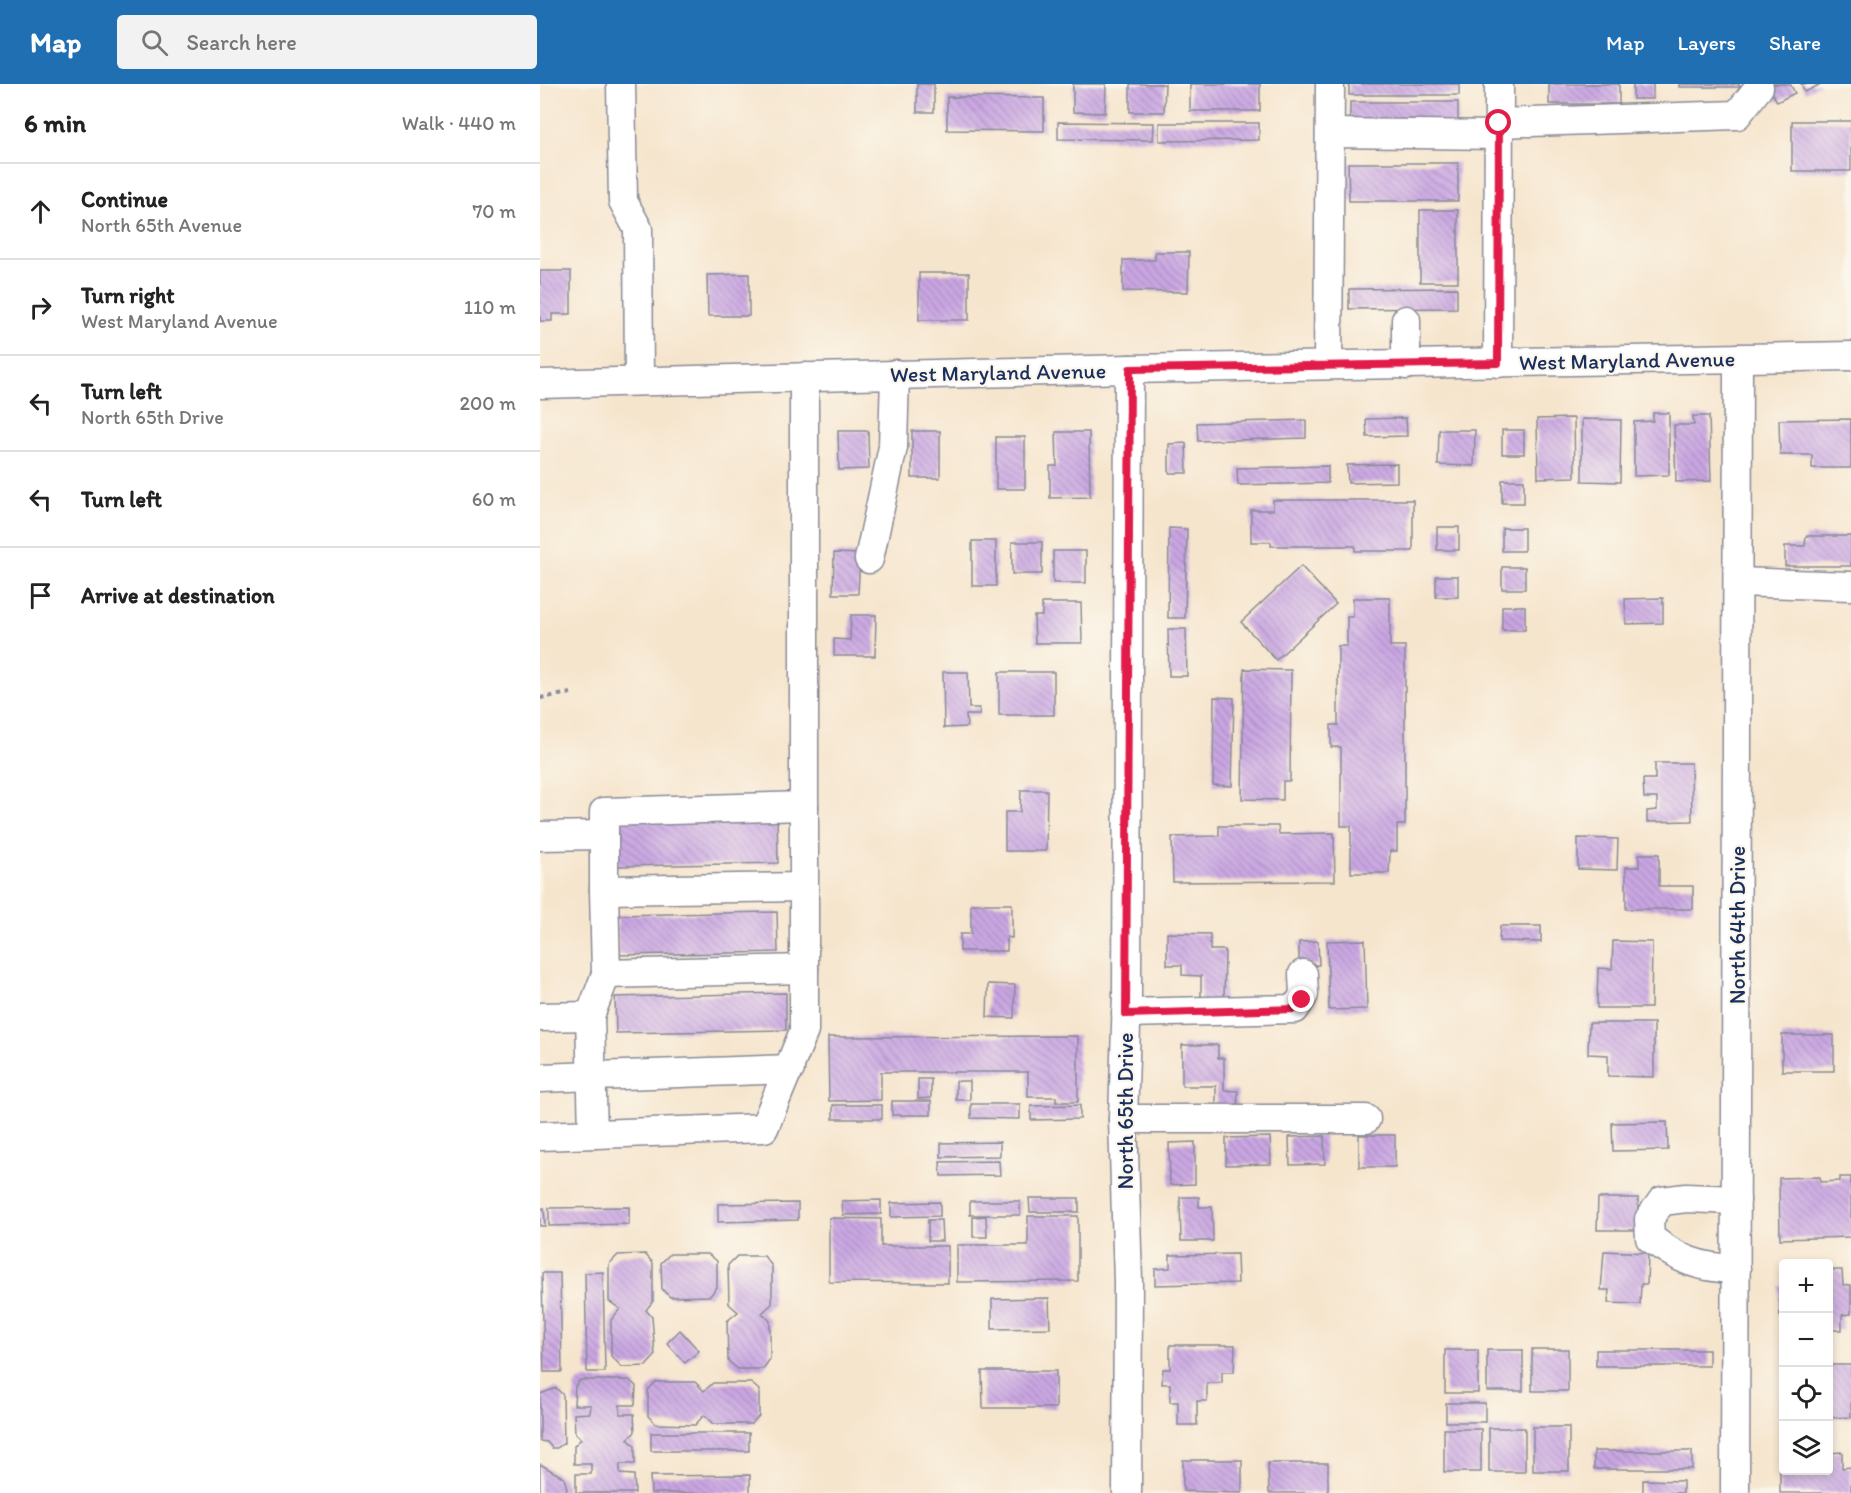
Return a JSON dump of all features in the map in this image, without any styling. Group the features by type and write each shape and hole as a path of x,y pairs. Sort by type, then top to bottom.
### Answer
{"street":[{"path":"621,84 623,201 638,229 639,381"},
{"path":"1328,365 1330,84"},
{"path":"1498,363 1499,84"},
{"path":"1330,133 1499,129 1737,115 1759,87"},
{"path":"1406,320 1406,365"},
{"name":"West Maryland Avenue","path":"540,384 1130,369 1851,356"},
{"name":"North 64th Drive","path":"1735,1493 1738,358"},
{"name":"North 65th Drive","path":"1127,1493 1128,1282 1124,1119 1130,369"},
{"path":"869,559 893,447 895,375"},
{"path":"540,1136 764,1128 790,1070 804,1031 804,377"},
{"path":"1737,582 1851,586"},
{"path":"593,1134 590,1016 606,974 604,812 804,806"},
{"path":"540,836 604,835"},
{"path":"604,890 804,887"},
{"path":"606,974 804,969"},
{"path":"1126,1014 1295,1009 1304,995 1303,974"},
{"path":"540,1017 590,1016"},
{"path":"540,1078 790,1070"},
{"path":"1124,1119 1366,1119"},
{"path":"1736,1200 1686,1198 1662,1201 1649,1219 1650,1238 1667,1251 1699,1267 1736,1269"}],"path":[{"path":"540,698 571,693"}],"building":[{"path":"917,84 934,84 934,112 917,112"},
{"path":"1073,84 1106,84 1105,113 1073,112"},
{"path":"1130,84 1165,84 1164,112 1130,112"},
{"path":"1190,84 1260,84 1260,111 1190,111"},
{"path":"1349,84 1459,84 1459,95 1349,95"},
{"path":"1549,84 1619,84 1619,104 1549,104"},
{"path":"1633,84 1653,84 1653,99 1633,99"},
{"path":"1679,84 1739,84 1739,87 1679,87"},
{"path":"1768,84 1790,84 1795,93 1777,102"},
{"path":"1801,84 1821,84 1805,92"},
{"path":"947,97 1044,98 1044,131 947,130"},
{"path":"1350,102 1458,102 1458,123 1350,123"},
{"path":"1792,121 1851,121 1851,171 1792,171"},
{"path":"1058,122 1154,123 1153,140 1058,139"},
{"path":"1159,123 1259,123 1259,140 1159,141"},
{"path":"1348,163 1458,163 1458,201 1349,201"},
{"path":"1420,210 1458,210 1458,282 1420,282"},
{"path":"1155,252 1189,252 1188,292 1123,291 1123,260 1155,260"},
{"path":"540,271 571,271 571,314 552,314 552,321 540,321"},
{"path":"919,273 969,273 969,320 919,320"},
{"path":"749,274 749,316 708,316 707,275"},
{"path":"1457,288 1457,308 1349,309 1349,289"},
{"path":"1653,413 1669,413 1669,475 1634,476 1634,422 1653,421"},
{"path":"1693,416 1709,416 1711,481 1676,482 1674,425 1694,425"},
{"path":"1406,418 1407,436 1367,437 1366,419"},
{"path":"1574,418 1575,477 1538,478 1537,419"},
{"path":"1582,419 1621,420 1620,482 1582,481"},
{"path":"1851,419 1851,468 1812,468 1812,455 1780,455 1779,420"},
{"path":"1306,420 1306,438 1198,441 1197,423"},
{"path":"1439,430 1475,430 1474,466 1438,465"},
{"path":"1502,430 1524,430 1524,454 1502,454"},
{"path":"838,431 868,431 869,469 839,470"},
{"path":"912,431 940,431 940,478 912,478"},
{"path":"1056,432 1089,432 1090,497 1050,498 1050,466 1057,466"},
{"path":"996,437 1025,437 1025,489 996,489"},
{"path":"1186,443 1187,473 1169,473 1169,444"},
{"path":"1397,464 1397,482 1348,483 1347,465"},
{"path":"1328,466 1328,483 1238,485 1237,468"},
{"path":"1502,480 1524,480 1524,503 1502,503"},
{"path":"1273,500 1413,500 1413,551 1355,551 1355,546 1271,546 1271,542 1251,542 1251,510 1273,510"},
{"path":"1437,527 1459,527 1459,550 1437,550"},
{"path":"1169,528 1187,529 1185,618 1168,618"},
{"path":"1502,528 1524,528 1524,551 1502,551"},
{"path":"1806,536 1851,536 1851,566 1785,566 1785,546 1805,546"},
{"path":"972,541 996,541 996,586 972,586"},
{"path":"1012,542 1042,542 1042,574 1012,574"},
{"path":"1053,551 1086,551 1086,583 1053,583"},
{"path":"834,553 860,554 858,594 833,594"},
{"path":"1301,566 1336,604 1276,660 1241,622"},
{"path":"1502,567 1525,567 1525,589 1502,589"},
{"path":"1436,576 1458,576 1458,597 1436,597"},
{"path":"1353,598 1390,598 1390,646 1405,646 1405,825 1397,825 1397,851 1390,851 1389,873 1351,873 1351,826 1341,826 1341,747 1331,747 1331,725 1338,725 1338,646 1347,646 1347,617 1353,617"},
{"path":"1663,598 1663,623 1626,624 1625,599"},
{"path":"1042,603 1081,603 1082,643 1035,643 1034,616 1042,616"},
{"path":"1502,606 1525,606 1525,630 1502,630"},
{"path":"851,615 876,615 875,656 834,656 834,639 850,640"},
{"path":"1168,629 1186,629 1187,676 1169,676"},
{"path":"1244,669 1291,670 1290,781 1283,781 1283,800 1242,799"},
{"path":"943,672 968,672 969,708 979,708 980,715 966,715 967,727 944,728"},
{"path":"999,672 1054,672 1054,715 999,715"},
{"path":"1214,697 1234,698 1232,786 1213,785"},
{"path":"1655,763 1691,763 1692,821 1647,822 1647,811 1657,810 1657,798 1644,798 1643,779 1655,779"},
{"path":"1021,790 1047,790 1046,851 1005,851 1005,812 1020,812"},
{"path":"777,815 778,863 618,866 617,818"},
{"path":"1219,826 1278,826 1279,834 1334,833 1335,881 1173,882 1172,837 1219,836"},
{"path":"1578,838 1618,839 1617,870 1578,869"},
{"path":"1639,854 1659,854 1659,886 1693,886 1693,909 1626,909 1626,867 1639,867"},
{"path":"971,904 1012,904 1012,938 1007,937 1007,951 960,951 960,934 971,934"},
{"path":"777,912 778,952 618,955 617,915"},
{"path":"1500,926 1541,926 1541,942 1499,941"},
{"path":"1167,933 1210,934 1210,950 1225,950 1224,1002 1201,1001 1201,976 1182,975 1182,965 1167,965"},
{"path":"1365,940 1367,1009 1329,1010 1327,941"},
{"path":"1318,941 1319,965 1299,965 1299,942"},
{"path":"1613,941 1652,942 1651,1008 1597,1008 1598,968 1612,969"},
{"path":"988,984 1015,985 1014,1018 987,1017"},
{"path":"786,993 786,1030 616,1033 615,997"},
{"path":"1589,1023 1654,1023 1654,1077 1608,1076 1608,1055 1588,1054"},
{"path":"1782,1035 1834,1035 1834,1071 1782,1071"},
{"path":"1078,1036 1078,1102 1056,1102 1056,1097 1028,1097 1028,1072 881,1072 881,1100 829,1101 828,1037"},
{"path":"1182,1045 1218,1045 1218,1058 1224,1058 1224,1090 1238,1091 1237,1112 1216,1111 1216,1086 1182,1086"},
{"path":"918,1079 931,1079 931,1098 918,1099"},
{"path":"956,1081 970,1081 970,1100 956,1100"},
{"path":"892,1101 931,1101 931,1115 892,1115"},
{"path":"971,1104 1020,1104 1020,1119 971,1118"},
{"path":"833,1105 882,1105 882,1119 833,1119"},
{"path":"1080,1105 1080,1119 1031,1120 1031,1106"},
{"path":"1667,1122 1668,1150 1613,1151 1612,1123"},
{"path":"1359,1135 1395,1135 1395,1167 1359,1167"},
{"path":"1324,1136 1325,1164 1290,1165 1289,1137"},
{"path":"1270,1137 1271,1164 1226,1165 1226,1138"},
{"path":"1000,1142 1000,1156 941,1157 941,1143"},
{"path":"1195,1142 1195,1184 1170,1185 1169,1143"},
{"path":"999,1161 1000,1175 941,1176 940,1162"},
{"path":"1820,1177 1820,1182 1840,1181 1840,1177 1851,1177 1851,1237 1780,1239 1779,1178"},
{"path":"1180,1197 1199,1197 1199,1207 1212,1207 1213,1241 1181,1241"},
{"path":"1029,1198 1079,1198 1079,1212 1030,1212"},
{"path":"1598,1198 1638,1198 1638,1230 1597,1230"},
{"path":"881,1200 881,1214 843,1215 842,1201"},
{"path":"970,1201 1020,1201 1020,1215 970,1215"},
{"path":"940,1202 940,1216 891,1217 891,1203"},
{"path":"798,1203 798,1220 718,1222 718,1204"},
{"path":"629,1207 629,1224 549,1226 549,1208"},
{"path":"544,1208 545,1226 540,1226 540,1209"},
{"path":"986,1216 987,1237 973,1237 973,1217"},
{"path":"1028,1216 1078,1216 1078,1281 957,1282 957,1245 1028,1245"},
{"path":"829,1218 881,1219 881,1246 948,1246 948,1283 829,1282"},
{"path":"928,1220 941,1220 942,1241 928,1241"},
{"path":"1604,1251 1648,1253 1647,1284 1641,1284 1640,1304 1608,1303 1609,1290 1601,1290"},
{"path":"645,1254 653,1263 653,1301 646,1310 652,1317 655,1356 646,1366 622,1367 611,1356 611,1320 620,1309 609,1301 609,1264 618,1255"},
{"path":"670,1254 708,1254 717,1261 717,1287 710,1296 670,1297 662,1289 661,1263"},
{"path":"1237,1254 1238,1283 1155,1285 1155,1269 1170,1268 1170,1255"},
{"path":"737,1256 764,1256 772,1266 772,1304 762,1313 770,1321 770,1359 763,1369 738,1369 728,1361 727,1321 738,1312 729,1304 728,1265"},
{"path":"1833,1270 1842,1270 1843,1285 1851,1285 1851,1314 1842,1315 1842,1330 1833,1330"},
{"path":"603,1272 605,1372 587,1372 585,1273"},
{"path":"542,1273 560,1273 562,1372 544,1372"},
{"path":"1049,1298 1050,1328 992,1329 992,1299"},
{"path":"680,1330 699,1351 685,1363 667,1343"},
{"path":"1170,1345 1235,1345 1234,1372 1222,1372 1222,1383 1207,1383 1207,1401 1197,1401 1197,1425 1178,1425 1178,1402 1170,1402 1170,1384 1162,1384 1163,1369 1170,1369"},
{"path":"1532,1349 1568,1349 1568,1391 1532,1391"},
{"path":"1445,1350 1478,1350 1478,1393 1445,1393"},
{"path":"1487,1350 1523,1350 1523,1391 1487,1391"},
{"path":"1596,1350 1709,1350 1709,1366 1596,1366"},
{"path":"1833,1365 1851,1365 1851,1417 1833,1418"},
{"path":"982,1371 1056,1371 1056,1408 983,1408"},
{"path":"580,1380 629,1380 636,1386 635,1405 620,1405 620,1414 634,1414 635,1432 628,1439 635,1446 635,1464 620,1464 620,1474 634,1475 635,1493 576,1493 576,1474 591,1474 591,1464 574,1464 574,1446 581,1439 575,1433 574,1414 590,1413 591,1405 574,1405 575,1386"},
{"path":"656,1382 695,1382 704,1391 713,1383 751,1383 759,1390 759,1416 751,1424 713,1424 704,1415 695,1425 656,1424 648,1416 648,1390"},
{"path":"556,1388 563,1395 564,1443 557,1448 552,1448 547,1442 540,1441 540,1394"},
{"path":"1446,1403 1485,1403 1485,1422 1446,1422"},
{"path":"1533,1427 1569,1427 1569,1471 1533,1471"},
{"path":"1489,1428 1525,1428 1525,1472 1489,1472"},
{"path":"1444,1429 1481,1429 1481,1472 1444,1472"},
{"path":"651,1433 749,1433 749,1451 651,1451"},
{"path":"1594,1451 1692,1451 1692,1469 1594,1469"},
{"path":"1842,1452 1842,1468 1851,1467 1851,1493 1780,1493 1780,1475 1833,1475 1833,1453"},
{"path":"1183,1460 1242,1460 1242,1493 1183,1491"},
{"path":"1268,1463 1328,1463 1328,1493 1269,1493"},
{"path":"540,1464 564,1478 567,1489 565,1493 540,1492"},
{"path":"750,1475 750,1493 651,1493 650,1476"},
{"path":"1643,1480 1683,1481 1683,1493 1643,1493"}],"route":[{"path":"1302,1000 1295,1009 1126,1014 1130,369 1498,363 1499,123"}]}
